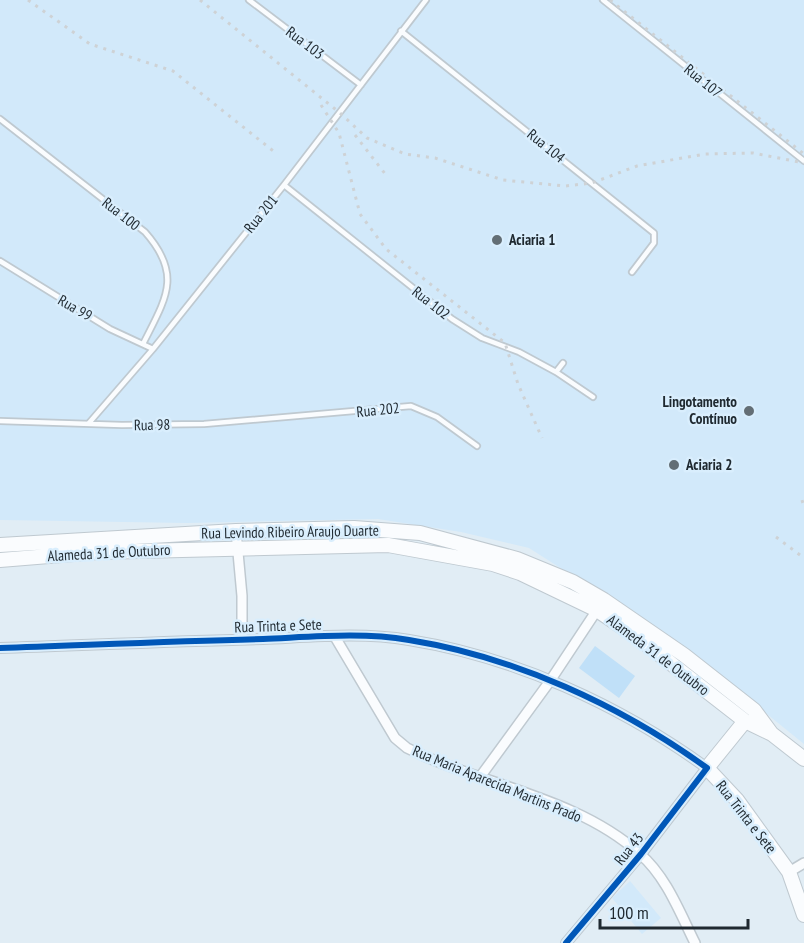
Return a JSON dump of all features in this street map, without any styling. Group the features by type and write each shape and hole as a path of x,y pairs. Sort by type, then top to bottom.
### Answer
{"main road":[{"name":"Rua Levindo Ribeiro Araujo Duarte","path":"0,544 236,531 354,528 420,533 573,582 684,655 754,710 772,734"},
{"name":"Alameda 31 de Outubro","path":"0,560 98,552 388,544 516,565 597,610 637,637 745,721"},
{"name":"Rua Levindo Ribeiro Araujo Duarte","path":"745,721 772,734 804,759"},
{"name":"Rua 43","path":"707,768 745,721"},
{"name":"Rua Trinta e Sete","path":"707,768 736,800 789,872 804,915"}],"street":[{"path":"236,531 242,639"},
{"path":"480,777 550,681 597,610"},
{"name":"Rua Trinta e Sete","path":"0,648 335,637 406,640 474,653 550,681 614,710 676,746 707,768"},
{"name":"Rua Maria Aparecida Martins Prado","path":"335,637 395,738 422,756 544,800 602,827 641,854 672,895 695,943"},
{"name":"Rua 43","path":"566,943 641,854 707,768"},
{"path":"789,872 804,863"}],"lane":[{"name":"Rua 103","path":"249,0 361,85"},
{"name":"Rua 201","path":"89,423 153,349 284,185 426,0"},
{"name":"Rua 107","path":"603,0 804,161"},
{"name":"Rua 104","path":"401,31 654,233 654,243 632,273"},
{"name":"Rua 100","path":"0,118 145,232 159,248 165,261 169,281 164,302 143,344"},
{"name":"Rua 102","path":"284,185 452,319 482,338 519,352 556,372 593,397"},
{"name":"Rua 99","path":"0,261 101,323 153,349"},
{"path":"556,372 563,363"},
{"name":"Rua 202","path":"304,417 411,406 424,410 477,446"},
{"name":"Rua 98","path":"0,421 204,424 304,417"}],"shaded area":[{"path":"0,0 804,0 804,744 683,646 529,548 461,532 378,519 187,523 0,520"},
{"path":"595,646 635,676 619,698 579,668"},
{"path":"630,881 661,918 642,934 612,898"}],"railway":[{"path":"28,0 90,44 173,71 277,154"},
{"path":"200,0 340,113 367,138 405,154 435,158 503,180 565,186 592,183 637,166 705,154 753,153 804,163"},
{"path":"610,0 804,154"},
{"path":"321,105 339,133 360,214 386,249 505,343 518,384 542,438"},
{"path":"355,135 386,175"},
{"path":"776,537 804,558"}],"cycle path":[{"path":"0,648 373,636 409,640 488,658 527,671 602,704 674,745 707,768 641,854 566,943"}],"place":[{"name":"Aciaria 1","path":"497,240"},
{"name":"Lingotamento Contínuo","path":"749,411"},
{"name":"Aciaria 2","path":"674,465"}]}
